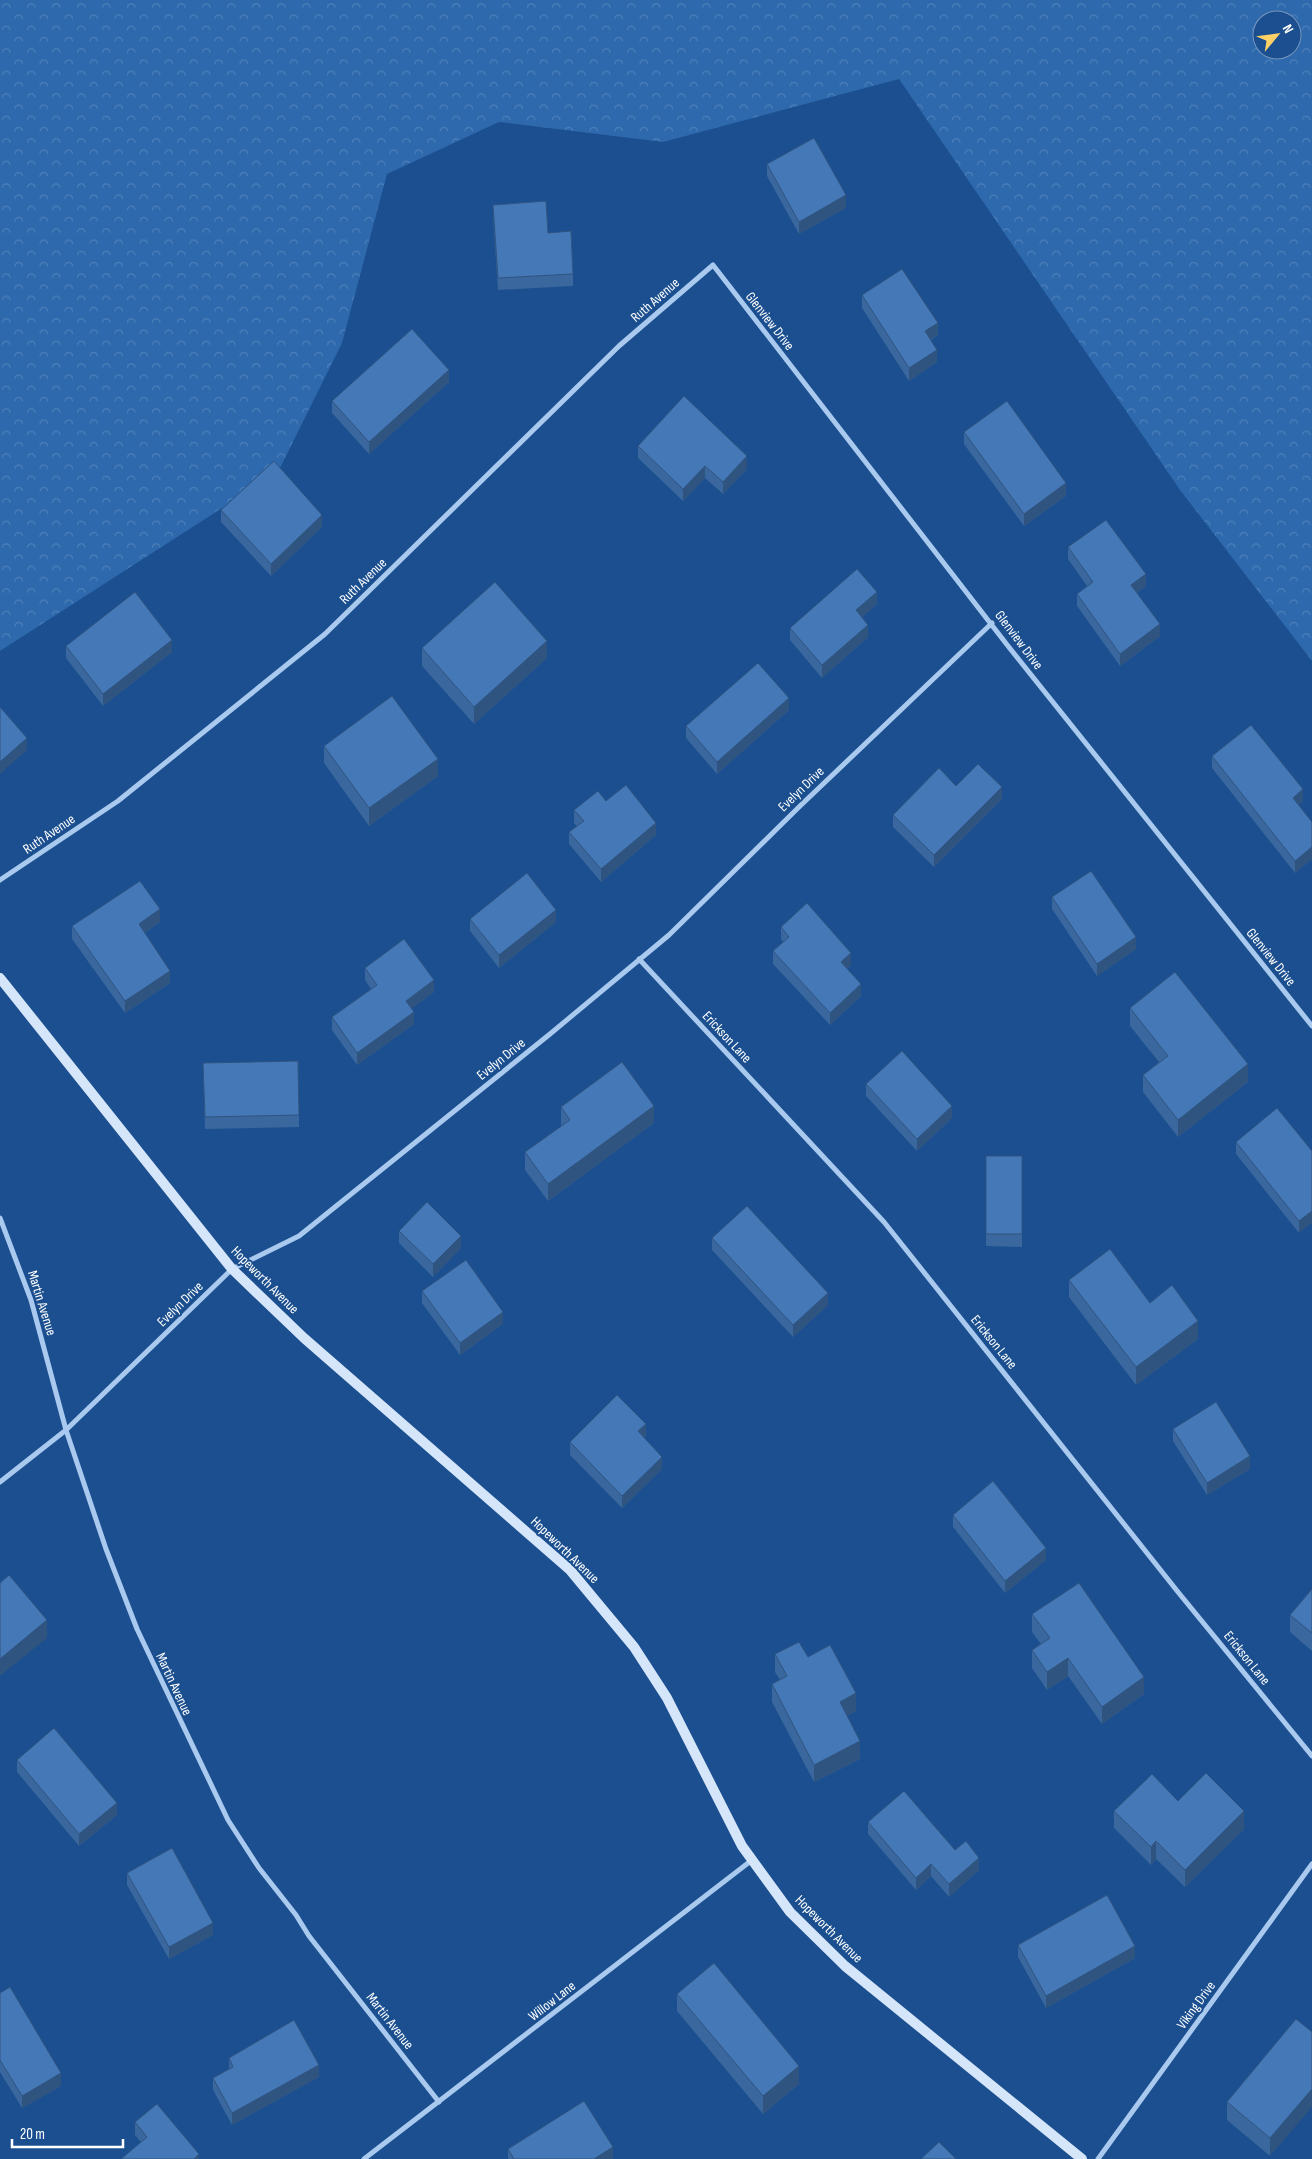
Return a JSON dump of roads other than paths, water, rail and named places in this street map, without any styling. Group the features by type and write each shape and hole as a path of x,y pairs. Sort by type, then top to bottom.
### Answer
{"street":[{"name":"Glenview Drive","path":"713,265 992,623 1014,654 1312,1026"},
{"name":"Ruth Avenue","path":"0,880 118,802 325,634 619,346 713,265"},
{"name":"Evelyn Drive","path":"0,1482 66,1430 232,1269 299,1236 550,1034 669,935 800,806 992,623"},
{"name":"Erickson Lane","path":"639,959 884,1222 1172,1584 1312,1756"},
{"name":"Hopeworth Avenue","path":"0,978 232,1269 304,1338 570,1570 634,1647 667,1698 742,1846 790,1912 845,1966 1082,2159"},
{"name":"Martin Avenue","path":"0,1218 31,1300 66,1430 106,1549 137,1628 179,1722 228,1820 259,1868 296,1915 309,1936 439,2102"},
{"name":"Willow Lane","path":"364,2159 753,1860"},
{"name":"Viking Drive","path":"1098,2159 1312,1864"}]}
